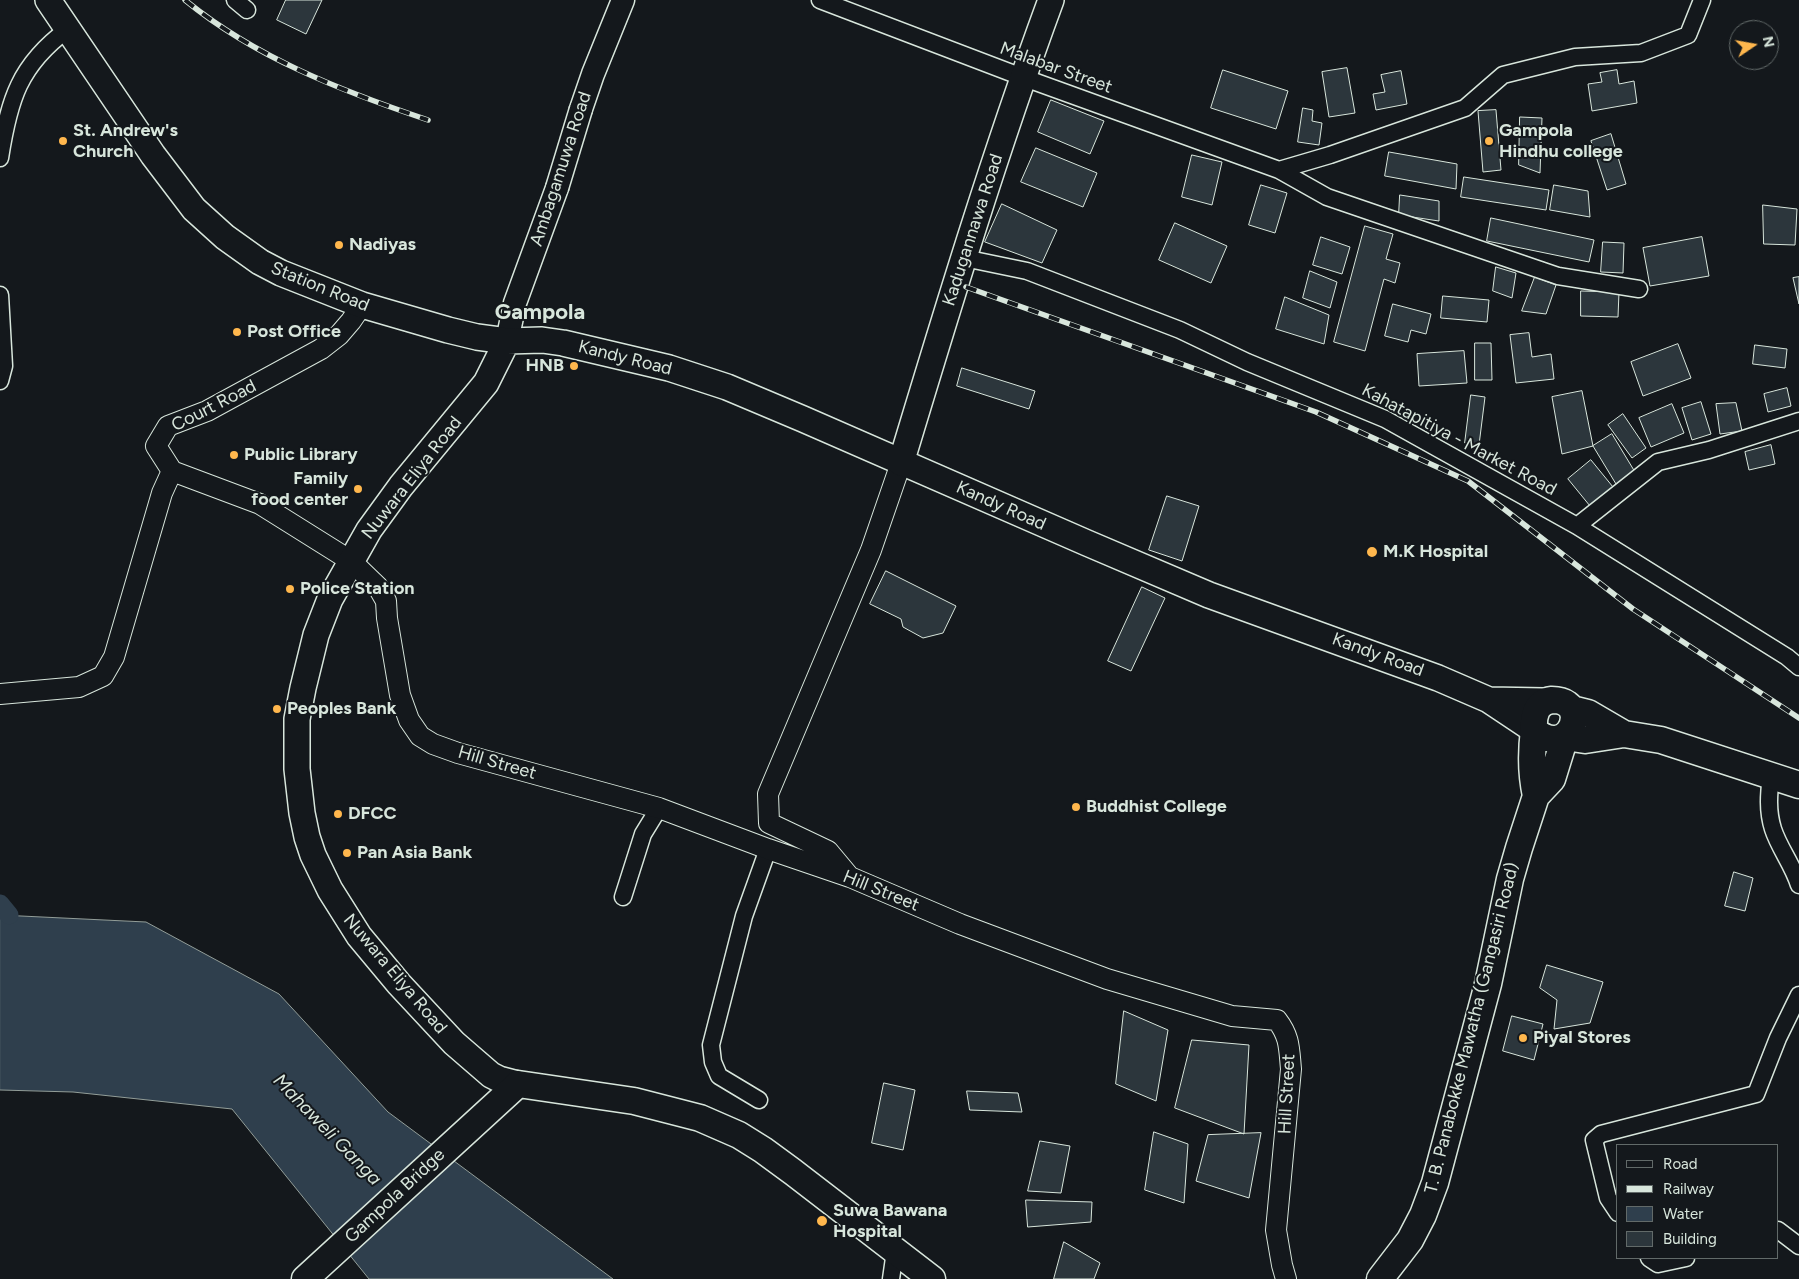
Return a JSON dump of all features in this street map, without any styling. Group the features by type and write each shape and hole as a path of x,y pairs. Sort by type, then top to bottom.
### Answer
{"highway":[{"path":"1624,734 1588,713 1572,709 1567,704 1559,701 1544,701 1538,706 1535,714 1534,730 1541,736 1557,739 1565,737 1585,740 1624,734 1661,740 1799,784"},
{"path":"1565,737 1570,732 1574,717 1572,709"},
{"name":"T. B. Panabokke Mawatha (Gangasiri Road)","path":"1534,730 1531,773 1536,796"},
{"name":"T. B. Panabokke Mawatha (Gangasiri Road)","path":"1380,1279 1410,1240 1435,1183 1488,984 1510,879 1536,796 1552,779 1565,737"},
{"name":"Gampola Bridge","path":"305,1279 518,1084"},
{"path":"518,1084 634,1101 700,1118 739,1136 763,1150 932,1279"}],"main road":[{"name":"Station Road","path":"48,0 167,174 194,209 225,238 281,274 362,305 467,335 507,341"},
{"name":"Ambagamuwa Road","path":"507,341 515,303 558,188 581,108 623,0"},
{"name":"Kadugannawa Road","path":"902,463 964,258 1022,78 1051,0"},
{"name":"Kandy Road","path":"507,341 542,340 563,343 669,368 727,388 804,419 902,463 1209,594 1438,678 1489,700 1534,730"},
{"name":"Nuwara Eliya Road","path":"507,341 486,383 385,506 368,530 330,599 316,635 297,719 298,784 307,837 321,873 343,912 359,936 399,984 454,1043 480,1067 499,1079 518,1084"},
{"name":"Kandy Road","path":"1489,700 1544,701"}],"street":[{"name":"Malabar Street","path":"820,0 1022,78 1279,170 1327,197 1558,276 1639,289"},
{"path":"1279,170 1330,155 1465,108 1503,75 1576,57 1641,53 1688,35 1702,0"},
{"path":"0,158 5,124 20,82 40,53 68,29"},
{"name":"Kahatapitiya - Market Road","path":"964,258 1027,271 1180,330 1247,362 1385,419 1577,526 1787,657 1799,667"},
{"path":"0,295 4,366 0,381"},
{"name":"Court Road","path":"172,471 156,446 168,426 207,412 321,349 339,335 362,305"},
{"path":"1577,526 1658,462 1708,450 1799,421"},
{"path":"850,877 828,851 769,823 768,794 871,550 902,463"},
{"path":"0,694 79,687 103,676 114,657 162,493 172,471 260,504 351,561"},
{"name":"Hill Street","path":"351,561 378,588 386,602 388,627 400,695 409,720 420,736 433,744 458,753 659,808 768,849 850,877 960,924 1107,979 1232,1016 1277,1020 1286,1033 1291,1069 1276,1230 1286,1279"},
{"path":"1771,774 1768,808 1773,830 1794,870 1799,885"},
{"path":"623,897 643,834 659,808"},
{"path":"759,1100 719,1076 713,1062 711,1045 744,916 768,849"},
{"path":"1616,1210 1608,1198 1594,1140 1601,1134 1756,1094 1778,1038 1799,995"},
{"path":"1779,1231 1799,1246"},
{"path":"891,1279 895,1251"},
{"path":"1650,1259 1658,1264 1681,1259"}],"water":[{"name":"Mahaweli Ganga","path":"0,915 146,922 279,994 388,1112 613,1279 369,1279 232,1109 73,1092 0,1090"}],"building":[{"path":"286,0 322,0 306,34 277,20"},
{"path":"1347,68 1355,113 1329,117 1322,72"},
{"path":"1223,70 1288,91 1276,129 1211,108"},
{"path":"1617,70 1619,84 1634,81 1637,103 1592,111 1588,84 1602,82 1600,73"},
{"path":"1401,71 1407,104 1376,110 1373,94 1385,92 1381,75"},
{"path":"1051,100 1104,121 1090,154 1038,132"},
{"path":"1303,108 1313,110 1312,121 1322,123 1319,145 1298,142"},
{"name":"Gampola Hindhu college","path":"1496,110 1501,170 1483,172 1478,111"},
{"path":"1520,117 1542,118 1540,173 1519,165"},
{"path":"1611,134 1626,184 1607,190 1591,141"},
{"path":"1036,148 1097,173 1083,207 1021,182"},
{"path":"1389,152 1457,164 1456,189 1385,176"},
{"path":"1192,155 1222,162 1212,205 1182,197"},
{"path":"1464,177 1549,190 1546,210 1461,197"},
{"path":"1261,185 1287,193 1275,233 1249,225"},
{"path":"1554,185 1588,191 1590,217 1550,210"},
{"path":"1400,195 1439,201 1439,221 1399,215"},
{"path":"1002,204 1057,230 1042,263 985,242"},
{"path":"1763,205 1797,209 1795,245 1764,244"},
{"path":"1491,218 1594,240 1589,262 1487,241"},
{"path":"1175,223 1227,246 1211,283 1159,260"},
{"path":"1365,226 1393,234 1386,259 1400,263 1395,283 1384,279 1365,351 1334,342"},
{"path":"1321,237 1350,247 1342,274 1313,265"},
{"path":"1702,237 1709,276 1650,286 1643,248"},
{"path":"1603,242 1624,243 1623,273 1601,272"},
{"path":"1496,267 1516,273 1512,298 1493,291"},
{"path":"1310,271 1337,282 1330,308 1303,298"},
{"path":"1535,277 1556,285 1546,314 1522,311"},
{"path":"1799,277 1799,304 1793,278"},
{"path":"1581,291 1619,292 1618,317 1581,316"},
{"path":"1443,296 1489,300 1487,322 1441,318"},
{"path":"1285,297 1329,315 1324,344 1276,329"},
{"path":"1393,304 1431,314 1426,334 1411,330 1408,342 1385,336"},
{"path":"1529,333 1532,357 1551,354 1554,379 1516,383 1510,335"},
{"path":"1475,343 1491,343 1492,380 1475,380"},
{"path":"1678,344 1691,378 1643,396 1631,362"},
{"path":"1755,345 1787,349 1785,368 1753,364"},
{"path":"1464,351 1467,383 1419,386 1417,354"},
{"path":"962,368 1035,391 1029,409 957,386"},
{"path":"1787,388 1791,406 1768,412 1764,394"},
{"path":"1582,391 1593,446 1562,454 1552,397"},
{"path":"1471,395 1485,397 1479,445 1465,443"},
{"path":"1701,402 1711,434 1692,440 1682,408"},
{"path":"1736,403 1742,431 1720,434 1716,404"},
{"path":"1672,404 1684,433 1651,447 1639,418"},
{"path":"1623,414 1646,448 1632,458 1608,425"},
{"path":"1612,434 1635,472 1616,484 1593,446"},
{"path":"1771,445 1775,464 1749,470 1745,452"},
{"path":"1591,460 1613,487 1590,506 1568,479"},
{"path":"1167,496 1199,506 1182,561 1149,550"},
{"path":"886,571 956,606 943,633 923,638 903,627 901,619 870,604"},
{"path":"1142,587 1165,598 1131,671 1108,661"},
{"path":"1734,872 1753,878 1745,911 1725,906"},
{"path":"1547,965 1603,982 1590,1023 1554,1029 1557,1000 1540,988"},
{"path":"1124,1011 1168,1030 1156,1101 1116,1084"},
{"name":"Piyal Stores","path":"1512,1016 1543,1024 1534,1060 1503,1051"},
{"path":"1192,1040 1249,1045 1244,1134 1175,1108"},
{"path":"884,1083 915,1090 903,1150 872,1143"},
{"path":"967,1091 1018,1093 1022,1112 970,1110"},
{"path":"1154,1132 1188,1144 1184,1203 1145,1190"},
{"path":"1261,1133 1249,1198 1196,1181 1208,1135"},
{"path":"1040,1141 1070,1146 1061,1193 1028,1191"},
{"path":"1026,1200 1092,1202 1091,1222 1028,1227"},
{"path":"1064,1242 1100,1263 1094,1279 1054,1279"}],"waterway":[{"path":"0,904 9,915"}],"railway":[{"path":"185,0 212,21 270,56 332,85 428,120"},
{"path":"966,287 1316,412 1468,481 1633,609 1799,718"}],"place":[{"name":"St. Andrew's Church","path":"63,141"},
{"name":"Gampola Hindhu college","path":"1489,141"},
{"name":"Nadiyas","path":"339,245"},
{"name":"Post Office","path":"237,332"},
{"name":"HNB","path":"574,366"},
{"name":"Public Library","path":"234,455"},
{"name":"Family food center","path":"358,489"},
{"name":"M.K Hospital","path":"1372,552"},
{"name":"Police Station","path":"290,589"},
{"name":"Peoples Bank","path":"277,709"},
{"name":"Buddhist College","path":"1076,807"},
{"name":"DFCC","path":"338,814"},
{"name":"Pan Asia Bank","path":"347,853"},
{"name":"Piyal Stores","path":"1523,1038"},
{"name":"Suwa Bawana Hospital","path":"822,1221"}],"district":[{"name":"Gampola","path":"540,313"}]}
